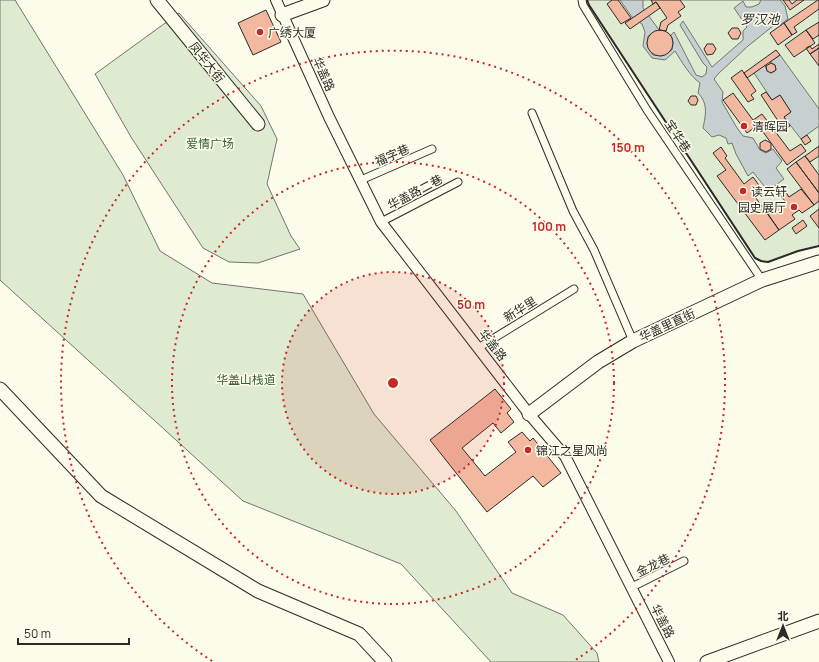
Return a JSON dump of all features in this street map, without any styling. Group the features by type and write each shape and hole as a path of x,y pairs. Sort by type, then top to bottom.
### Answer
{"street":[{"name":"凤华大街","path":"157,0 258,124"},
{"name":"华盖路","path":"276,0 329,117 381,222 529,414 565,456 669,662"},
{"path":"282,15 323,0"},
{"name":"华盖里直街","path":"529,414 598,362 634,341 762,280 819,262"},
{"path":"0,389 101,496 258,591 359,634 385,662"},
{"path":"707,662 819,621"}],"lane":[{"name":"宝华巷","path":"582,0 647,110 762,280"},
{"path":"532,113 573,211 594,250 634,341"},
{"name":"福字巷","path":"361,180 432,149"},
{"name":"华盖路二巷","path":"381,222 458,182"},
{"name":"新华里","path":"478,348 574,289"},
{"name":"金龙巷","path":"632,588 684,562"}],"green space":[{"name":"华盖山栈道","path":"0,0 15,0 123,175 160,251 212,283 303,294 374,414 456,511 512,593 563,615 597,653 599,662 491,662 401,564 243,501 0,280"},
{"name":"清晖园","path":"587,0 819,0 819,246 798,251 768,262 755,258"},
{"name":"爱情广场","path":"179,13 261,106 277,139 267,184 291,236 300,249 258,263 229,262 203,248 131,137 95,74"}],"water":[{"name":"罗汉池","path":"620,0 643,0 643,8 659,30 648,36 647,44 653,55 662,56 672,50 673,42 671,35 674,32 696,75 702,77 706,74 707,67 703,63 680,25 683,21 712,67 743,40 743,31 747,27 734,8 743,1 746,7 752,7 759,4 761,0 780,0 785,6 788,19 780,25 773,26 748,46 714,79 723,92 722,102 737,128 743,136 753,138 760,150 766,153 773,149 782,161 776,168 784,179 768,191 753,172 748,176 732,143 728,144 726,138 719,135 712,137 703,128 705,105 698,93 700,83 689,72 675,51 665,60 652,58 643,46 645,32 642,24 632,17"},
{"path":"780,55 819,109 819,126 801,139 784,117 791,112 780,95 772,100 754,73 765,65 767,71 772,73 776,70 775,65 770,62"}],"building":[{"path":"612,0 618,0 631,18 621,24 607,4"},
{"path":"651,0 680,0 685,7 678,12 681,16 668,25 666,31 659,30 661,22 667,18 656,2 653,4"},
{"path":"783,0 789,0 792,4 797,0 804,0 790,10"},
{"path":"818,0 819,9 794,27 797,32 792,35 784,23"},
{"path":"656,2 660,8 630,29 625,23"},
{"name":"广绣大厦","path":"266,10 281,42 253,55 238,23"},
{"path":"819,22 819,35 813,39 806,30"},
{"path":"784,23 792,35 778,45 770,33"},
{"path":"732,28 738,28 741,33 738,39 732,39 728,33"},
{"path":"660,30 669,34 673,43 669,52 660,56 651,52 647,43 651,34"},
{"path":"806,30 815,43 794,57 785,45"},
{"path":"707,44 713,44 716,49 713,54 707,55 704,49"},
{"path":"819,44 819,48 810,54 806,48 810,46 812,49"},
{"path":"819,48 819,66 810,54"},
{"path":"776,50 780,55 747,78 744,73"},
{"path":"771,63 775,65 776,70 771,73 767,71 766,66"},
{"path":"742,70 756,91 751,95 754,99 748,102 731,78"},
{"path":"766,92 772,100 780,95 791,112 784,117 790,126 784,130 761,95"},
{"path":"733,93 753,120 762,114 790,151 801,144 806,151 787,165 758,125 747,133 723,100"},
{"path":"691,96 696,96 698,100 696,105 691,105 688,101"},
{"path":"807,135 811,141 805,145 801,139"},
{"path":"765,140 771,143 771,149 766,152 760,149 760,143"},
{"path":"819,146 819,156 810,162 805,156"},
{"name":"读云轩","path":"721,147 727,156 725,158 744,184 753,177 761,188 753,194 779,230 765,240 717,176 726,170 713,153"},
{"path":"805,156 819,175 819,193 796,162"},
{"path":"796,162 819,193 819,201 814,205 787,169"},
{"name":"园史展厅","path":"801,189 814,205 802,213 799,210 792,215 795,219 779,230 768,214 785,201 780,195 785,191 789,197"},
{"path":"819,209 819,228 810,216"},
{"path":"803,220 807,226 796,234 792,228"},
{"name":"锦江之星风尚","path":"495,389 511,409 507,413 514,422 501,433 493,423 462,448 485,476 516,452 508,442 522,432 530,441 533,438 561,473 543,487 533,476 487,512 430,440"}],"wall":[{"path":"587,0 755,258 768,262 798,251 819,246"}],"place":[{"name":"广绣大厦","path":"260,32"},
{"name":"清晖园","path":"744,126"},
{"name":"读云轩","path":"743,191"},
{"name":"园史展厅","path":"794,207"},
{"name":"锦江之星风尚","path":"528,450"}]}
